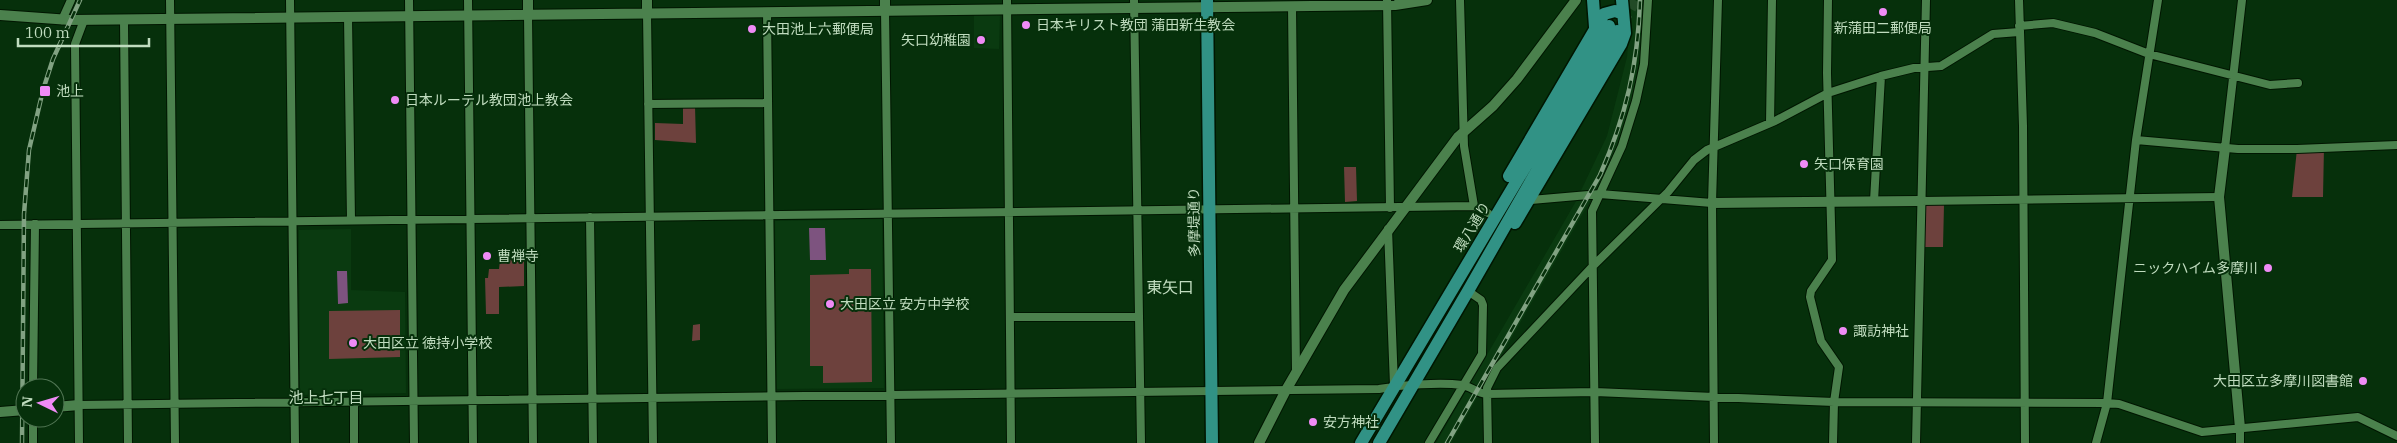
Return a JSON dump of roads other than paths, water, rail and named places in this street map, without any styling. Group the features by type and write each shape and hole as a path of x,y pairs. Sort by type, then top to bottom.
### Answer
{"main road":[{"path":"1593,0 1596,27"},
{"path":"1486,258 1501,244 1530,200 1621,44 1625,33 1622,0"},
{"name":"多摩堤通り","path":"1207,3 1212,443"},
{"path":"1475,251 1488,213 1604,14 1609,12 1623,14"},
{"name":"環八通り","path":"1361,443 1475,251 1613,29 1468,291 1379,443"}],"street":[{"path":"62,20 71,0"},
{"path":"170,0 175,443"},
{"path":"290,0 295,443"},
{"path":"409,0 414,443"},
{"path":"468,0 474,443"},
{"path":"528,0 533,443"},
{"path":"647,0 653,443"},
{"path":"767,0 772,443"},
{"path":"0,15 62,20 124,20 767,12 885,5 1207,3 1292,6 1427,0"},
{"path":"1460,0 1464,133 1474,206"},
{"path":"1259,443 1286,390 1344,290 1453,144 1493,106 1517,79 1576,0"},
{"path":"1596,443 1592,211 1622,146 1636,101 1644,64 1648,0"},
{"path":"1714,443 1712,203 1718,0"},
{"path":"1770,123 1772,0"},
{"path":"1828,0 1832,260 1811,291 1810,297 1821,340 1839,367 1834,402 1833,443"},
{"path":"1916,443 1926,0"},
{"path":"2019,0 2023,126 2022,199 2026,443"},
{"path":"2096,443 2107,403 2136,140 2158,0"},
{"path":"2240,443 2219,197 2242,0"},
{"path":"1387,2 1390,208"},
{"path":"1007,4 1011,443"},
{"path":"1134,4 1140,443"},
{"path":"885,5 891,443"},
{"path":"1292,6 1296,373"},
{"path":"348,17 351,220"},
{"path":"79,443 75,44 84,20"},
{"path":"124,20 128,443"},
{"path":"1488,443 1487,388 1497,368 1593,266 1660,200 1694,160 1713,146 1770,123 1828,93 1881,76 1924,67 1941,66 1993,34 2053,23 2095,33 2149,54 2270,84 2298,83"},
{"path":"1874,201 1881,76"},
{"path":"648,104 768,103"},
{"path":"2136,140 2224,148 2297,149 2397,145"},
{"path":"1530,200 1600,194 1712,203 2219,197"},
{"path":"0,225 1474,206 1488,213"},
{"path":"590,217 593,443"},
{"path":"33,378 35,224"},
{"path":"1388,229 1394,387"},
{"path":"1429,443 1484,350 1483,305 1481,300 1468,291"},
{"path":"1010,317 1138,317"},
{"path":"65,406 174,403 473,401 890,394 1380,390 1394,387 1463,385 1481,394 1595,392 1834,402 2107,403 2119,404 2202,432 2358,417 2397,436"},
{"path":"354,402 354,443"},
{"path":"0,412 15,411"},
{"path":"33,428 33,443"}],"tunnel":[{"path":"1621,24 1635,0"}],"railway":[{"path":"22,443 24,214 29,150 43,90 53,59 80,0"},
{"path":"1447,443 1600,175 1617,132 1629,90 1637,46 1640,0"}],"place":[{"name":"新蒲田二郵便局","path":"1883,12"},
{"name":"日本キリスト教団 蒲田新生教会","path":"1026,25"},
{"name":"大田池上六郵便局","path":"752,29"},
{"name":"矢口幼稚園","path":"981,40"},
{"name":"池上","path":"45,91"},
{"name":"日本ルーテル教団池上教会","path":"395,100"},
{"name":"矢口保育園","path":"1804,164"},
{"name":"曹禅寺","path":"487,256"},
{"name":"ニックハイム多摩川","path":"2268,268"},
{"name":"大田区立 安方中学校","path":"830,304"},
{"name":"諏訪神社","path":"1843,331"},
{"name":"大田区立 徳持小学校","path":"353,343"},
{"name":"大田区立多摩川図書館","path":"2363,381"},
{"name":"安方神社","path":"1313,422"}],"district":[{"name":"東矢口","path":"1170,287"},
{"name":"池上七丁目","path":"326,398"}]}
